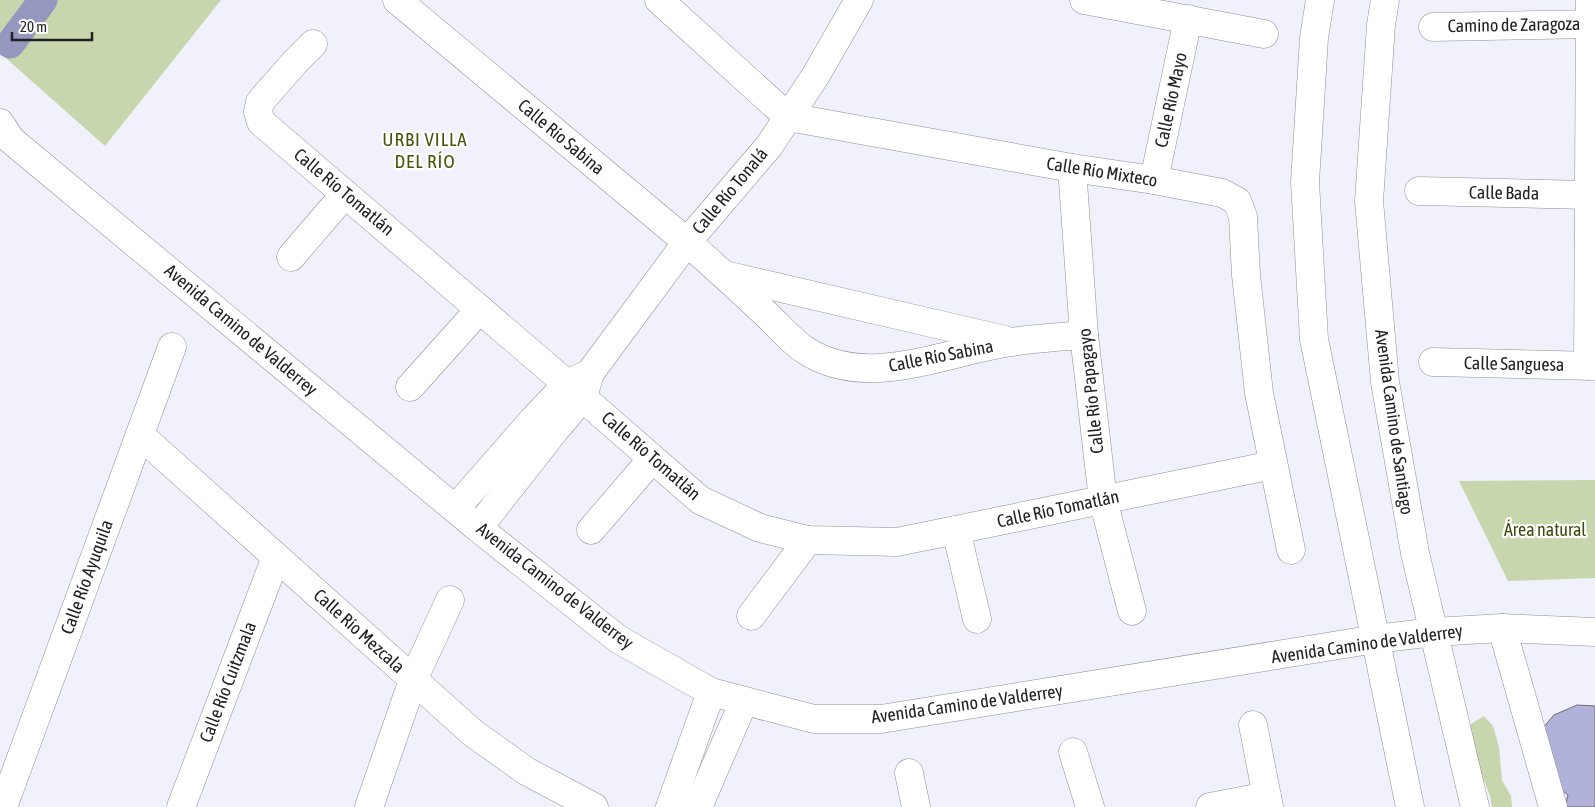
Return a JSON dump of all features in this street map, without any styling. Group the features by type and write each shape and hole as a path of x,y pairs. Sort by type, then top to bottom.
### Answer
{"street":[{"name":"Calle Río Sabina","path":"397,0 687,242 725,275 804,350 831,364 854,368 877,368 910,364 1011,342 1084,335"},
{"path":"659,0 788,117"},
{"name":"Calle Río Tonalá","path":"478,528 555,430 580,385 687,242 769,146 816,75 858,0"},
{"path":"1084,0 1264,34"},
{"path":"1320,0 1314,38 1304,182 1314,339 1410,807"},
{"name":"Avenida Camino de Santiago","path":"1385,0 1381,25 1369,201 1385,382 1415,553 1475,807"},
{"path":"1591,366 1589,195 1592,16"},
{"name":"Camino de Zaragoza","path":"1433,27 1592,16"},
{"name":"Calle Río Mayo","path":"1154,180 1188,19"},
{"name":"Calle Río Tomatlán","path":"313,44 260,102 258,112 261,122 480,309 580,385 652,459 700,500 760,528 808,540 897,542 1273,465"},
{"name":"Calle Río Mixteco","path":"788,117 1072,168 1154,180 1222,193 1237,201 1243,217 1246,275 1259,393 1290,550"},
{"name":"Avenida Camino de Valderrey","path":"4,133 478,528 618,639 711,692 814,719 881,719 1376,639 1434,632 1502,628 1595,632"},
{"name":"Calle Río Papagayo","path":"1072,168 1084,335 1103,500 1132,612"},
{"name":"Calle Bada","path":"1419,191 1589,195"},
{"path":"291,257 345,194"},
{"name":"Calle Río Sabina","path":"725,275 1011,342"},
{"path":"410,387 480,309"},
{"name":"Calle Río Ayuquila","path":"3,807 172,347"},
{"name":"Calle Sanguesa","path":"1433,362 1591,366"},
{"name":"Calle Río Tonalá","path":"456,508 533,420 580,385"},
{"name":"Calle Río Mezcala","path":"140,435 473,733 526,771 554,798 594,807"},
{"path":"591,530 652,459"},
{"path":"956,530 977,619"},
{"path":"751,616 808,540"},
{"name":"Calle Río Cuitzmala","path":"181,807 276,557"},
{"path":"369,807 413,680 450,600"},
{"path":"1502,628 1553,807"},
{"path":"670,807 711,692"},
{"path":"698,807 744,701"},
{"path":"1210,807 1268,801 1253,725"},
{"path":"1073,752 1090,807"},
{"path":"908,773 916,807"}],"green space":[{"path":"0,0 221,0 105,146 0,53"},
{"name":"Área natural","path":"1595,480 1595,578 1508,581 1459,481"},
{"path":"1484,716 1493,726 1499,747 1502,780 1511,796 1512,807 1492,807 1490,796 1471,746 1471,724"}],"building":[{"path":"1577,705 1595,706 1595,807 1565,807 1568,795 1547,779 1541,730 1554,715"}],"waterway":[{"path":"10,44 43,0"}],"district":[{"name":"URBI VILLA DEL RÍO","path":"425,150"}]}
